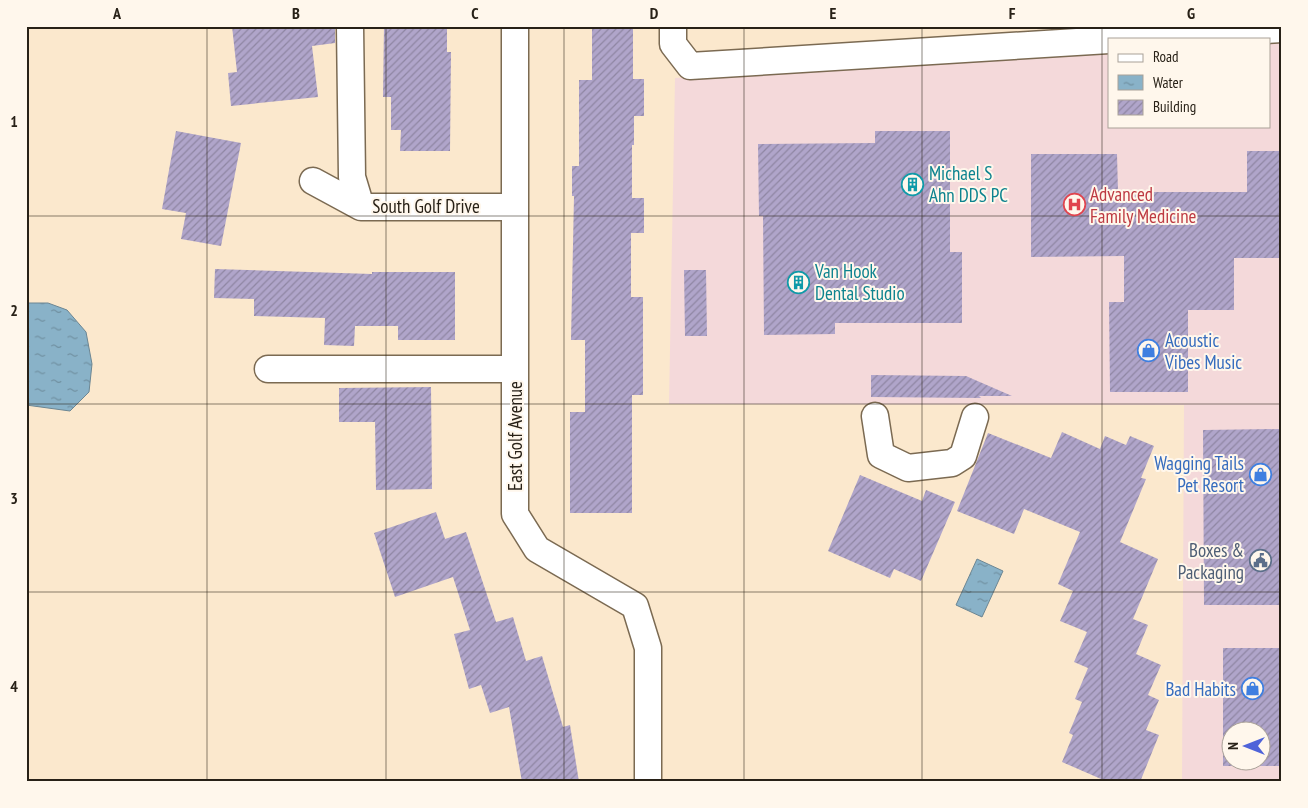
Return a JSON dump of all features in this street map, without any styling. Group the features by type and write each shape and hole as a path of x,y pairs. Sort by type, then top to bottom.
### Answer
{"street":[{"path":"350,26 352,177 361,206"},
{"name":"East Golf Avenue","path":"515,26 515,514 537,549 635,606 648,648 648,782"},
{"path":"673,26 673,44 690,66 1108,40"},
{"path":"1138,38 1282,29"},
{"name":"South Golf Drive","path":"313,181 361,206 515,206"},
{"path":"268,369 515,369"},
{"path":"875,416 881,455 908,468 952,464 963,456 975,416"}],"shaded area":[{"path":"1270,43 1282,43 1282,782 1182,782 1184,405 669,404 675,78 1108,53 1108,128 1270,128"}],"water":[{"path":"26,303 48,303 67,310 86,332 92,364 89,392 70,411 26,405"},
{"path":"977,559 1003,571 982,617 956,605"}],"building":[{"path":"232,26 335,26 335,43 312,46 318,97 231,106 228,73 237,72"},
{"path":"384,26 447,26 447,52 451,52 450,151 400,151 401,130 391,130 391,97 383,97"},
{"path":"592,26 633,26 633,79 644,79 644,116 634,116 634,145 632,145 632,198 644,198 644,233 631,233 631,297 643,297 643,395 632,395 632,513 570,513 570,412 585,412 585,340 571,340 574,196 572,196 572,166 579,166 579,80 592,80"},
{"path":"176,131 241,143 221,246 181,239 186,213 162,209"},
{"path":"875,131 950,131 950,252 962,252 962,323 835,323 835,334 764,335 763,216 759,216 758,144 875,143"},
{"path":"1247,151 1282,151 1282,258 1234,258 1234,310 1188,310 1188,392 1110,392 1109,302 1124,302 1124,256 1031,257 1031,154 1117,154 1118,192 1247,192"},
{"path":"215,269 372,274 372,272 455,272 455,340 398,340 398,326 355,326 354,346 324,345 325,318 254,316 254,299 214,298"},
{"path":"684,270 706,270 707,336 685,336"},
{"path":"871,375 966,376 1012,396 979,396 981,398 871,397"},
{"path":"431,387 432,489 376,490 375,422 339,422 339,388"},
{"path":"1280,429 1281,605 1204,605 1203,430"},
{"path":"1062,432 1100,449 1105,436 1126,445 1130,436 1154,446 1141,478 1146,479 1120,542 1158,559 1133,619 1148,625 1136,654 1161,665 1148,695 1159,700 1146,730 1159,735 1140,782 1108,782 1062,762 1073,735 1069,733 1082,702 1075,699 1088,668 1074,662 1087,632 1060,621 1073,591 1058,584 1080,532 1024,509 1014,534 957,511 988,433 1051,458"},
{"path":"860,475 922,501 926,490 955,502 921,581 894,569 890,578 828,551"},
{"path":"436,512 445,539 466,532 496,622 513,617 526,661 542,656 563,727 570,725 579,782 522,782 509,707 490,713 481,685 469,689 454,634 470,630 453,577 395,597 374,533"},
{"name":"Bad Habits","path":"1223,648 1282,648 1282,766 1270,766 1270,720 1223,720"}],"place":[{"name":"Michael S Ahn DDS PC","path":"913,184"},
{"name":"Advanced Family Medicine","path":"1074,205"},
{"name":"Van Hook Dental Studio","path":"799,282"},
{"name":"Acoustic Vibes Music","path":"1149,351"},
{"name":"Wagging Tails Pet Resort","path":"1260,474"},
{"name":"Boxes & Packaging","path":"1260,561"},
{"name":"Bad Habits","path":"1252,689"}]}
